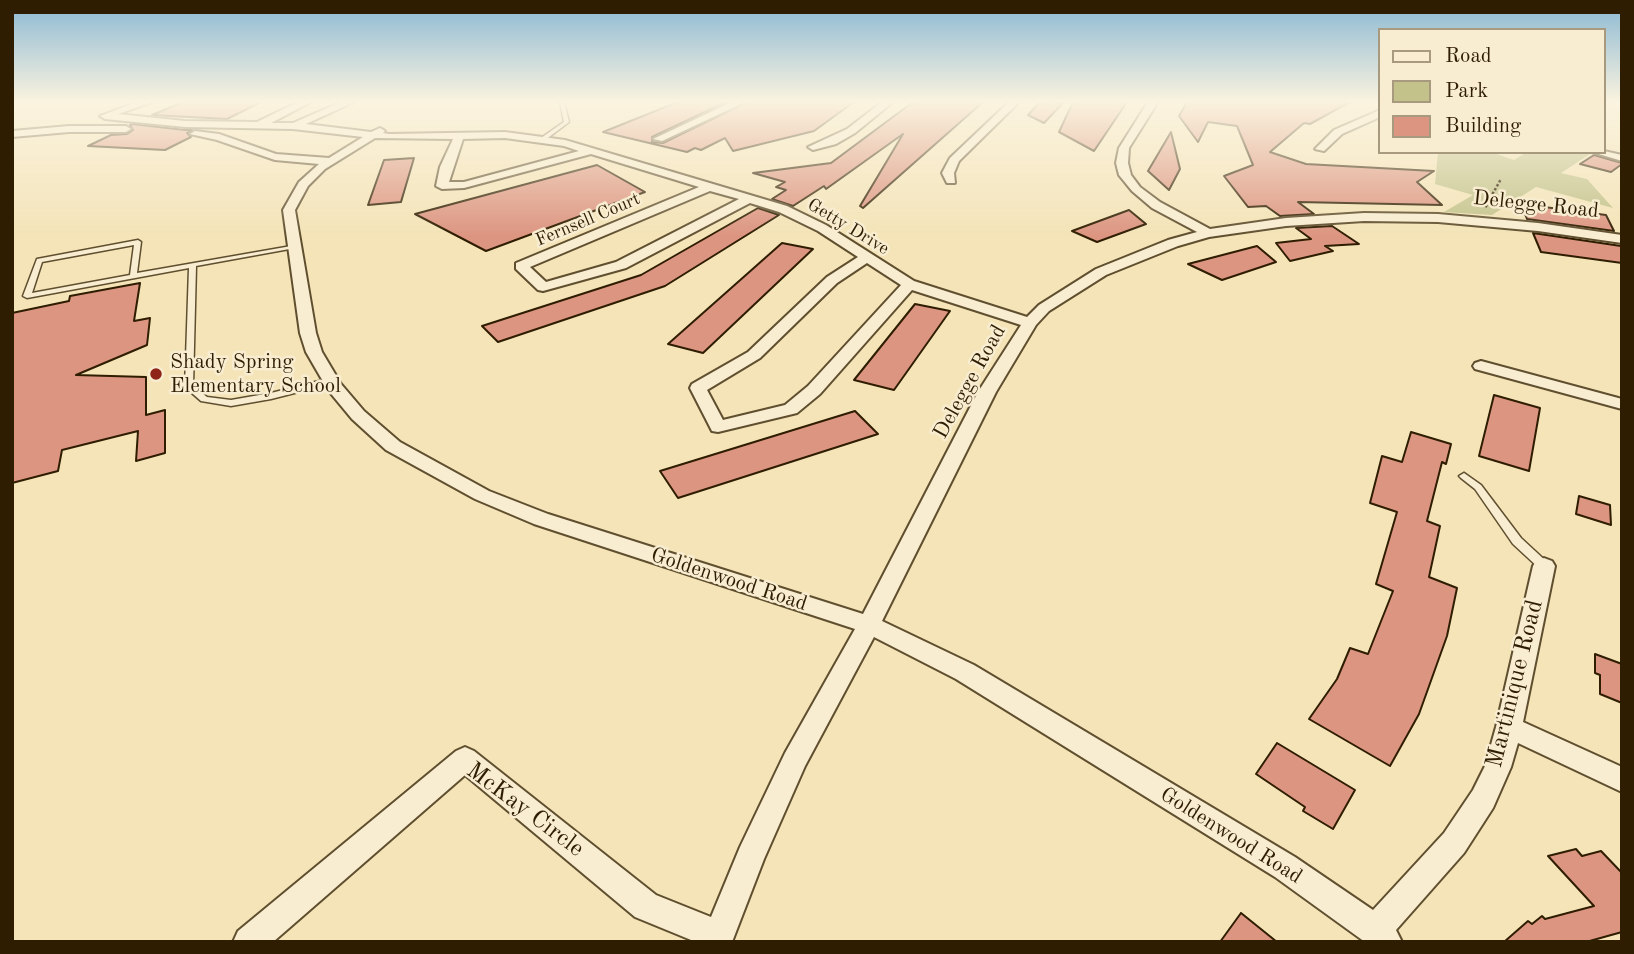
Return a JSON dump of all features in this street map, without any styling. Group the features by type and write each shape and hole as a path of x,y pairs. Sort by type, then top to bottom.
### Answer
{"street":[{"path":"244,147 275,157 329,161"},
{"name":"Goldenwood Road","path":"353,147 329,161 303,184 289,210 308,333 314,352 331,381 358,415 393,446 482,495 541,519 869,625 965,672 1285,867 1381,936"},
{"path":"455,147 442,186 464,185 594,150"},
{"name":"Getty Drive","path":"578,147 783,209 822,229 909,284 1030,323"},
{"path":"951,181 948,173 954,160 968,147"},
{"path":"1125,147 1122,163 1125,175 1136,189 1149,200 1208,233"},
{"name":"Fernsell Court","path":"709,187 522,267 544,287 621,265 749,199"},
{"name":"Delegge Road","path":"717,938 794,761 869,625 987,392 1030,323 1058,298 1101,272 1137,256 1208,233 1339,218 1409,217 1494,222 1622,239"},
{"path":"866,258 832,280 748,359 698,388 718,427 791,409 814,390 909,284"},
{"path":"1480,366 1622,404"},
{"name":"Martinique Road","path":"1381,936 1454,843 1483,799 1498,766 1544,566"},
{"path":"1509,727 1622,780"},
{"name":"McKay Circle","path":"249,942 465,759 646,906 717,938"}],"lane":[{"path":"133,276 138,242 39,260 27,296 295,246"},
{"path":"193,265 190,387 195,394 204,399 231,403 331,381"},
{"path":"1464,476 1478,487 1517,541 1544,566"}],"path":[{"path":"1494,222 1485,207 1501,179"}],"green space":[{"path":"1438,154 1497,154 1514,160 1524,154 1590,154 1561,173 1587,179 1613,208 1536,187 1492,215 1444,212 1473,195 1435,184"}],"building":[{"path":"98,147 172,147 165,150"},
{"path":"664,147 708,147 687,152"},
{"path":"730,147 751,147 733,151"},
{"path":"853,147 885,147 826,189 824,186 793,206 772,199 786,190 776,187 785,182 753,173 831,163"},
{"path":"896,147 933,147 863,208 860,206"},
{"path":"1162,147 1175,147 1180,169 1169,190 1148,171"},
{"path":"1245,147 1276,147 1270,152 1306,164 1434,171 1417,182 1442,205 1298,202 1314,214 1280,216 1266,206 1248,207 1224,176 1253,165"},
{"path":"1594,155 1622,164 1611,172 1580,164"},
{"path":"414,158 401,202 368,205 384,160"},
{"path":"597,165 645,192 486,251 415,214"},
{"path":"1521,204 1606,215 1614,231 1527,219"},
{"path":"758,208 779,215 665,286 498,342 482,326 641,275"},
{"path":"1129,210 1146,224 1097,242 1072,231"},
{"path":"1332,226 1359,244 1325,246 1333,251 1290,261 1276,243 1311,239 1296,228"},
{"path":"1533,233 1621,246 1622,263 1541,252"},
{"path":"782,243 813,249 703,353 668,344"},
{"path":"1257,246 1276,262 1222,280 1188,264"},
{"path":"140,283 134,321 150,318 147,345 76,375 146,377 146,415 165,410 165,453 136,461 138,431 62,450 58,471 12,483 12,313 69,301 70,296"},
{"path":"915,304 950,311 894,390 854,380"},
{"path":"1494,395 1540,408 1529,471 1479,456"},
{"path":"855,411 878,434 678,498 660,471"},
{"path":"1411,432 1451,444 1446,464 1442,462 1427,521 1440,526 1429,577 1457,588 1447,636 1419,714 1390,766 1309,719 1337,679 1350,648 1368,654 1393,591 1376,584 1397,512 1370,503 1382,456 1402,462"},
{"path":"1579,496 1610,505 1611,525 1576,514"},
{"path":"1595,654 1622,664 1622,703 1600,694 1600,675 1595,673"},
{"path":"1277,743 1355,790 1333,829 1303,811 1305,807 1256,774"},
{"path":"1576,849 1582,856 1601,851 1622,873 1622,932 1586,942 1504,942 1528,921 1532,924 1542,916 1545,919 1594,906 1548,856"},
{"path":"1241,913 1277,942 1220,942"}],"place":[{"name":"Shady Spring Elementary School","path":"156,374"}]}
